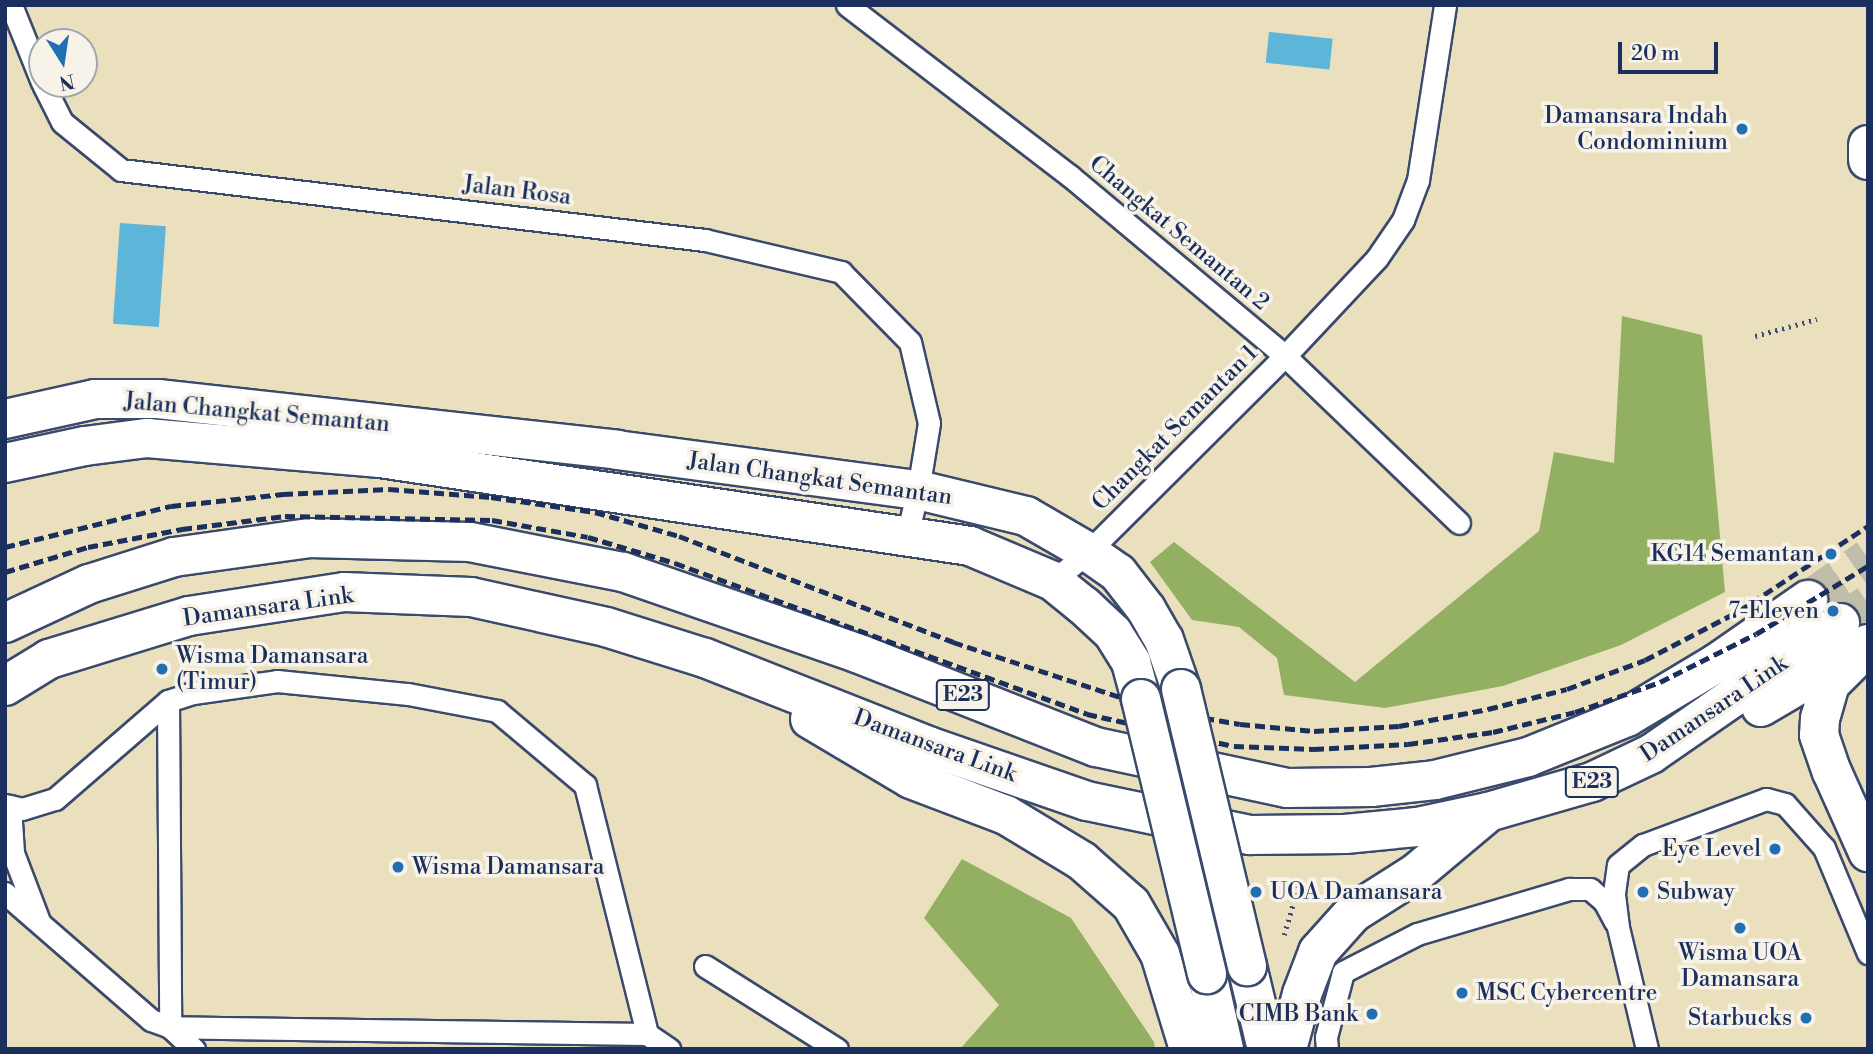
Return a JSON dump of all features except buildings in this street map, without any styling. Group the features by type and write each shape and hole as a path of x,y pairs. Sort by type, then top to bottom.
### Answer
{"main road":[{"path":"1868,145 1868,160"},
{"name":"Jalan Changkat Semantan","path":"5,419 95,400 158,399 617,450 918,490 1026,516 1118,573 1146,608 1164,640 1181,689 1267,1049"},
{"name":"Jalan Changkat Semantan","path":"5,463 85,446 147,438 380,458 751,512 906,539 970,546 1054,580 1113,633 1131,662 1224,1049"},
{"name":"Damansara Link","path":"5,623 89,583 174,558 309,538 470,542 622,572 857,653 1096,747 1287,788 1371,787 1435,780 1528,757 1627,718 1717,663 1808,600"},
{"path":"5,608 12,609 89,583"},
{"name":"Damansara Link","path":"5,686 49,659 189,615 344,592 471,597 606,627 705,658 928,746 1087,801 1250,835 1345,834 1418,827 1488,812 1592,782 1651,754 1686,732 1758,708 1858,638"},
{"path":"1858,638 1830,684 1820,718 1819,735 1832,772 1868,852"},
{"path":"705,658 911,779 1006,815 1082,861 1131,904 1160,954 1189,1049"},
{"path":"1287,1049 1302,994 1318,952 1353,912 1416,873 1488,812"}],"lane":[{"name":"Jalan Rosa","path":"11,5 28,46"},
{"name":"Changkat Semantan 2","path":"847,5 1070,176 1285,356 1459,523"},
{"name":"Changkat Semantan 1","path":"1054,580 1088,552 1285,356 1377,258 1403,220 1418,180 1445,5"},
{"name":"Jalan Rosa","path":"50,98 62,121 121,170 705,240 841,272 910,342 929,423 918,490"},
{"path":"906,539 918,490"},
{"path":"40,924 13,853 8,805 22,809 55,799 168,701 193,693 276,681 408,695 497,711 585,785 647,1034"},
{"path":"168,701 170,1027 194,1049"},
{"path":"1647,1049 1618,927 1614,876 1618,865 1643,845 1766,799 1785,804 1797,814 1824,848 1868,953"},
{"path":"1327,1049 1326,1037 1343,972 1417,934 1569,889 1590,889 1604,901 1618,927"},
{"path":"5,893 151,1020 170,1027 571,1041 647,1034 669,1049"},
{"path":"705,966 836,1049"}],"path":[{"path":"1755,336 1817,319"},
{"path":"1247,966 1278,959 1298,887"}],"green space":[{"path":"1622,316 1702,335 1725,592 1621,645 1503,686 1385,708 1284,695 1277,658 1239,627 1192,620 1150,562 1174,542 1355,682 1539,531 1554,452 1614,463"},
{"path":"962,859 1071,918 1154,1042 1155,1049 960,1049 999,1005 924,918"}],"water":[{"path":"1269,32 1333,39 1329,70 1266,63"},
{"path":"120,223 166,226 159,327 113,324"}],"tunnel":[{"path":"1808,600 1868,558"},
{"path":"1840,623 1868,604"}],"railway":[{"path":"5,547 171,506 283,494 389,489 491,497 595,512 679,536 953,642 1160,710 1240,724 1314,731 1399,726 1488,709 1567,689 1645,660 1739,611 1868,526"},
{"path":"5,572 88,547 182,529 285,516 492,520 588,537 675,563 1087,714 1234,746 1314,749 1408,744 1493,732 1575,712 1660,682 1756,634 1868,566"}],"place":[{"name":"Damansara Indah Condominium","path":"1742,129"},
{"name":"KG14 Semantan","path":"1831,554"},
{"name":"7-Eleven","path":"1833,611"},
{"name":"Wisma Damansara (Timur)","path":"162,669"},
{"name":"Eye Level","path":"1775,849"},
{"name":"Wisma Damansara","path":"398,867"},
{"name":"UOA Damansara","path":"1256,892"},
{"name":"Subway","path":"1643,892"},
{"name":"Wisma UOA Damansara","path":"1740,928"},
{"name":"MSC Cybercentre","path":"1462,993"},
{"name":"CIMB Bank","path":"1372,1014"},
{"name":"Starbucks","path":"1806,1018"}]}
